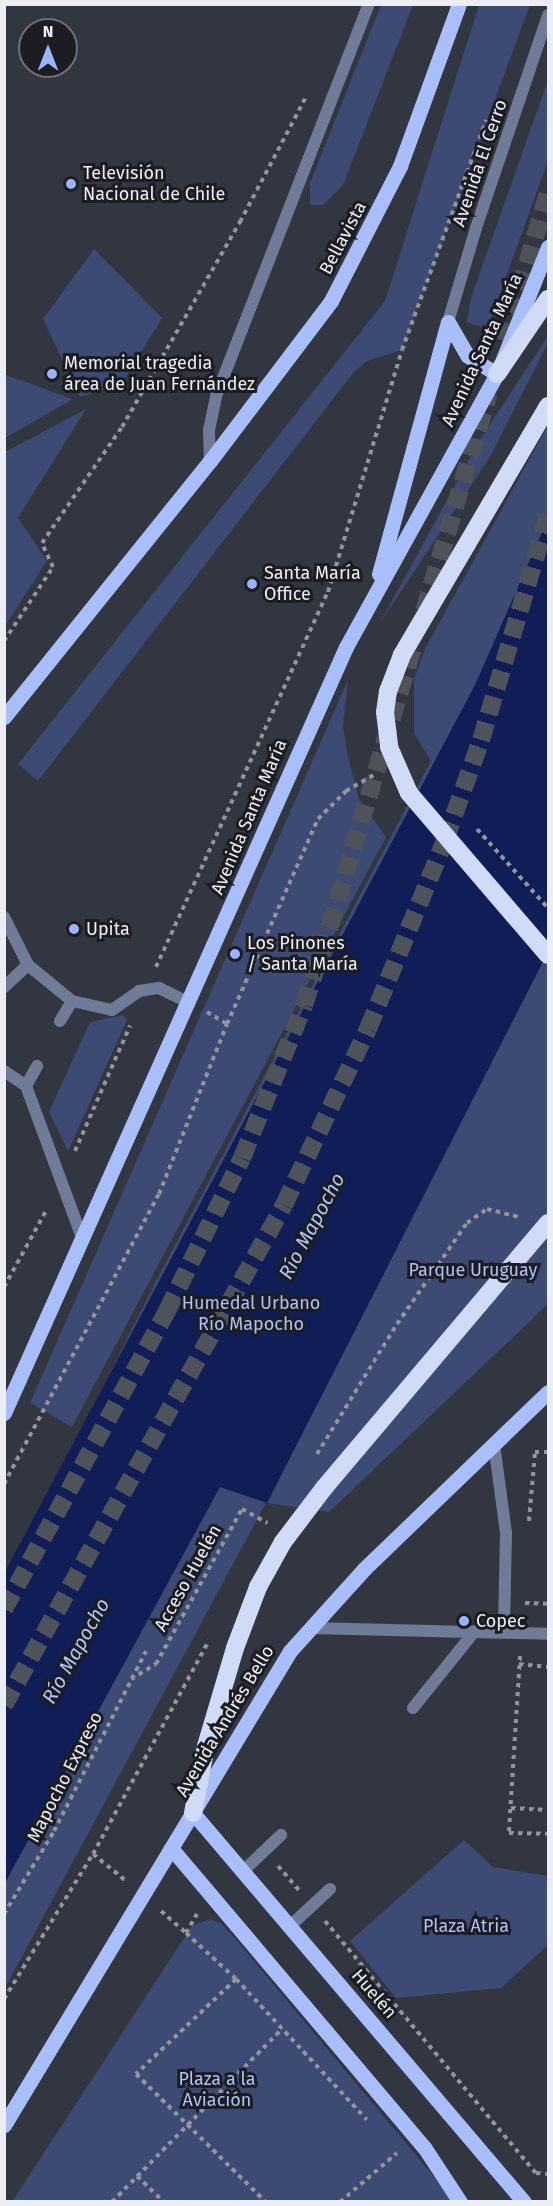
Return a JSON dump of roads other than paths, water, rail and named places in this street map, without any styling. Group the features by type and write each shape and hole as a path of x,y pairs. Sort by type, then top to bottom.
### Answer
{"highway":[{"path":"497,374 549,299"},
{"path":"549,406 394,671 385,712 394,764 409,793 549,955"},
{"path":"193,1813 206,1746 238,1638 258,1587 283,1542 324,1488 549,1223"}],"main road":[{"name":"Bellavista","path":"4,717 310,333 351,269 400,166 459,4"},
{"name":"Avenida Santa María","path":"4,1413 8,1395 83,1240 190,1003 294,762 375,592 497,374 549,247"},
{"path":"448,322 468,356 497,374"},
{"path":"375,592 448,322"},
{"name":"Avenida Andrés Bello","path":"4,2125 193,1813 270,1679 310,1628 364,1569 549,1392"},
{"name":"Huelén","path":"193,1813 524,2202"},
{"path":"171,1848 424,2147 460,2202"}],"street":[{"path":"210,460 208,430 216,396 369,4"},
{"name":"Avenida El Cerro","path":"448,322 476,228 549,15"},
{"path":"4,917 28,965 72,1001 112,1010 147,988 159,988 190,1003"},
{"path":"4,987 28,965"},
{"path":"60,1021 72,1001"},
{"path":"26,1086 37,1066"},
{"path":"4,1071 26,1086 83,1240"},
{"path":"494,1444 506,1533 504,1632"},
{"path":"310,1628 549,1634"},
{"path":"413,1708 475,1631"},
{"path":"242,1872 280,1835"},
{"path":"289,1927 330,1889"}],"water":[{"name":"Humedal Urbano Río Mapocho","path":"548,519 548,952 267,1503 220,1487 5,1883 5,1572 475,685"}],"tunnel":[{"path":"504,341 548,193"},
{"path":"424,611 489,393"},
{"path":"4,1705 284,1205 368,1029 445,840 481,740 548,515"},
{"path":"4,1609 167,1311 242,1158 304,1005 330,926 415,641"}],"place":[{"name":"Televisión Nacional de Chile","path":"71,184"},
{"name":"Memorial tragedia área de Juan Fernández","path":"52,374"},
{"name":"Santa María Office","path":"252,584"},
{"name":"Upita","path":"74,929"},
{"name":"Los Pinones / Santa María","path":"235,954"},
{"name":"Copec","path":"464,1621"}],"water label":[{"name":"Río Mapocho","path":"312,1226"},
{"name":"Río Mapocho","path":"76,1651"}],"park label":[{"name":"Parque Uruguay","path":"473,1270"},
{"name":"Plaza Atria","path":"466,1926"},
{"name":"Plaza a la Aviación","path":"217,2090"}]}
